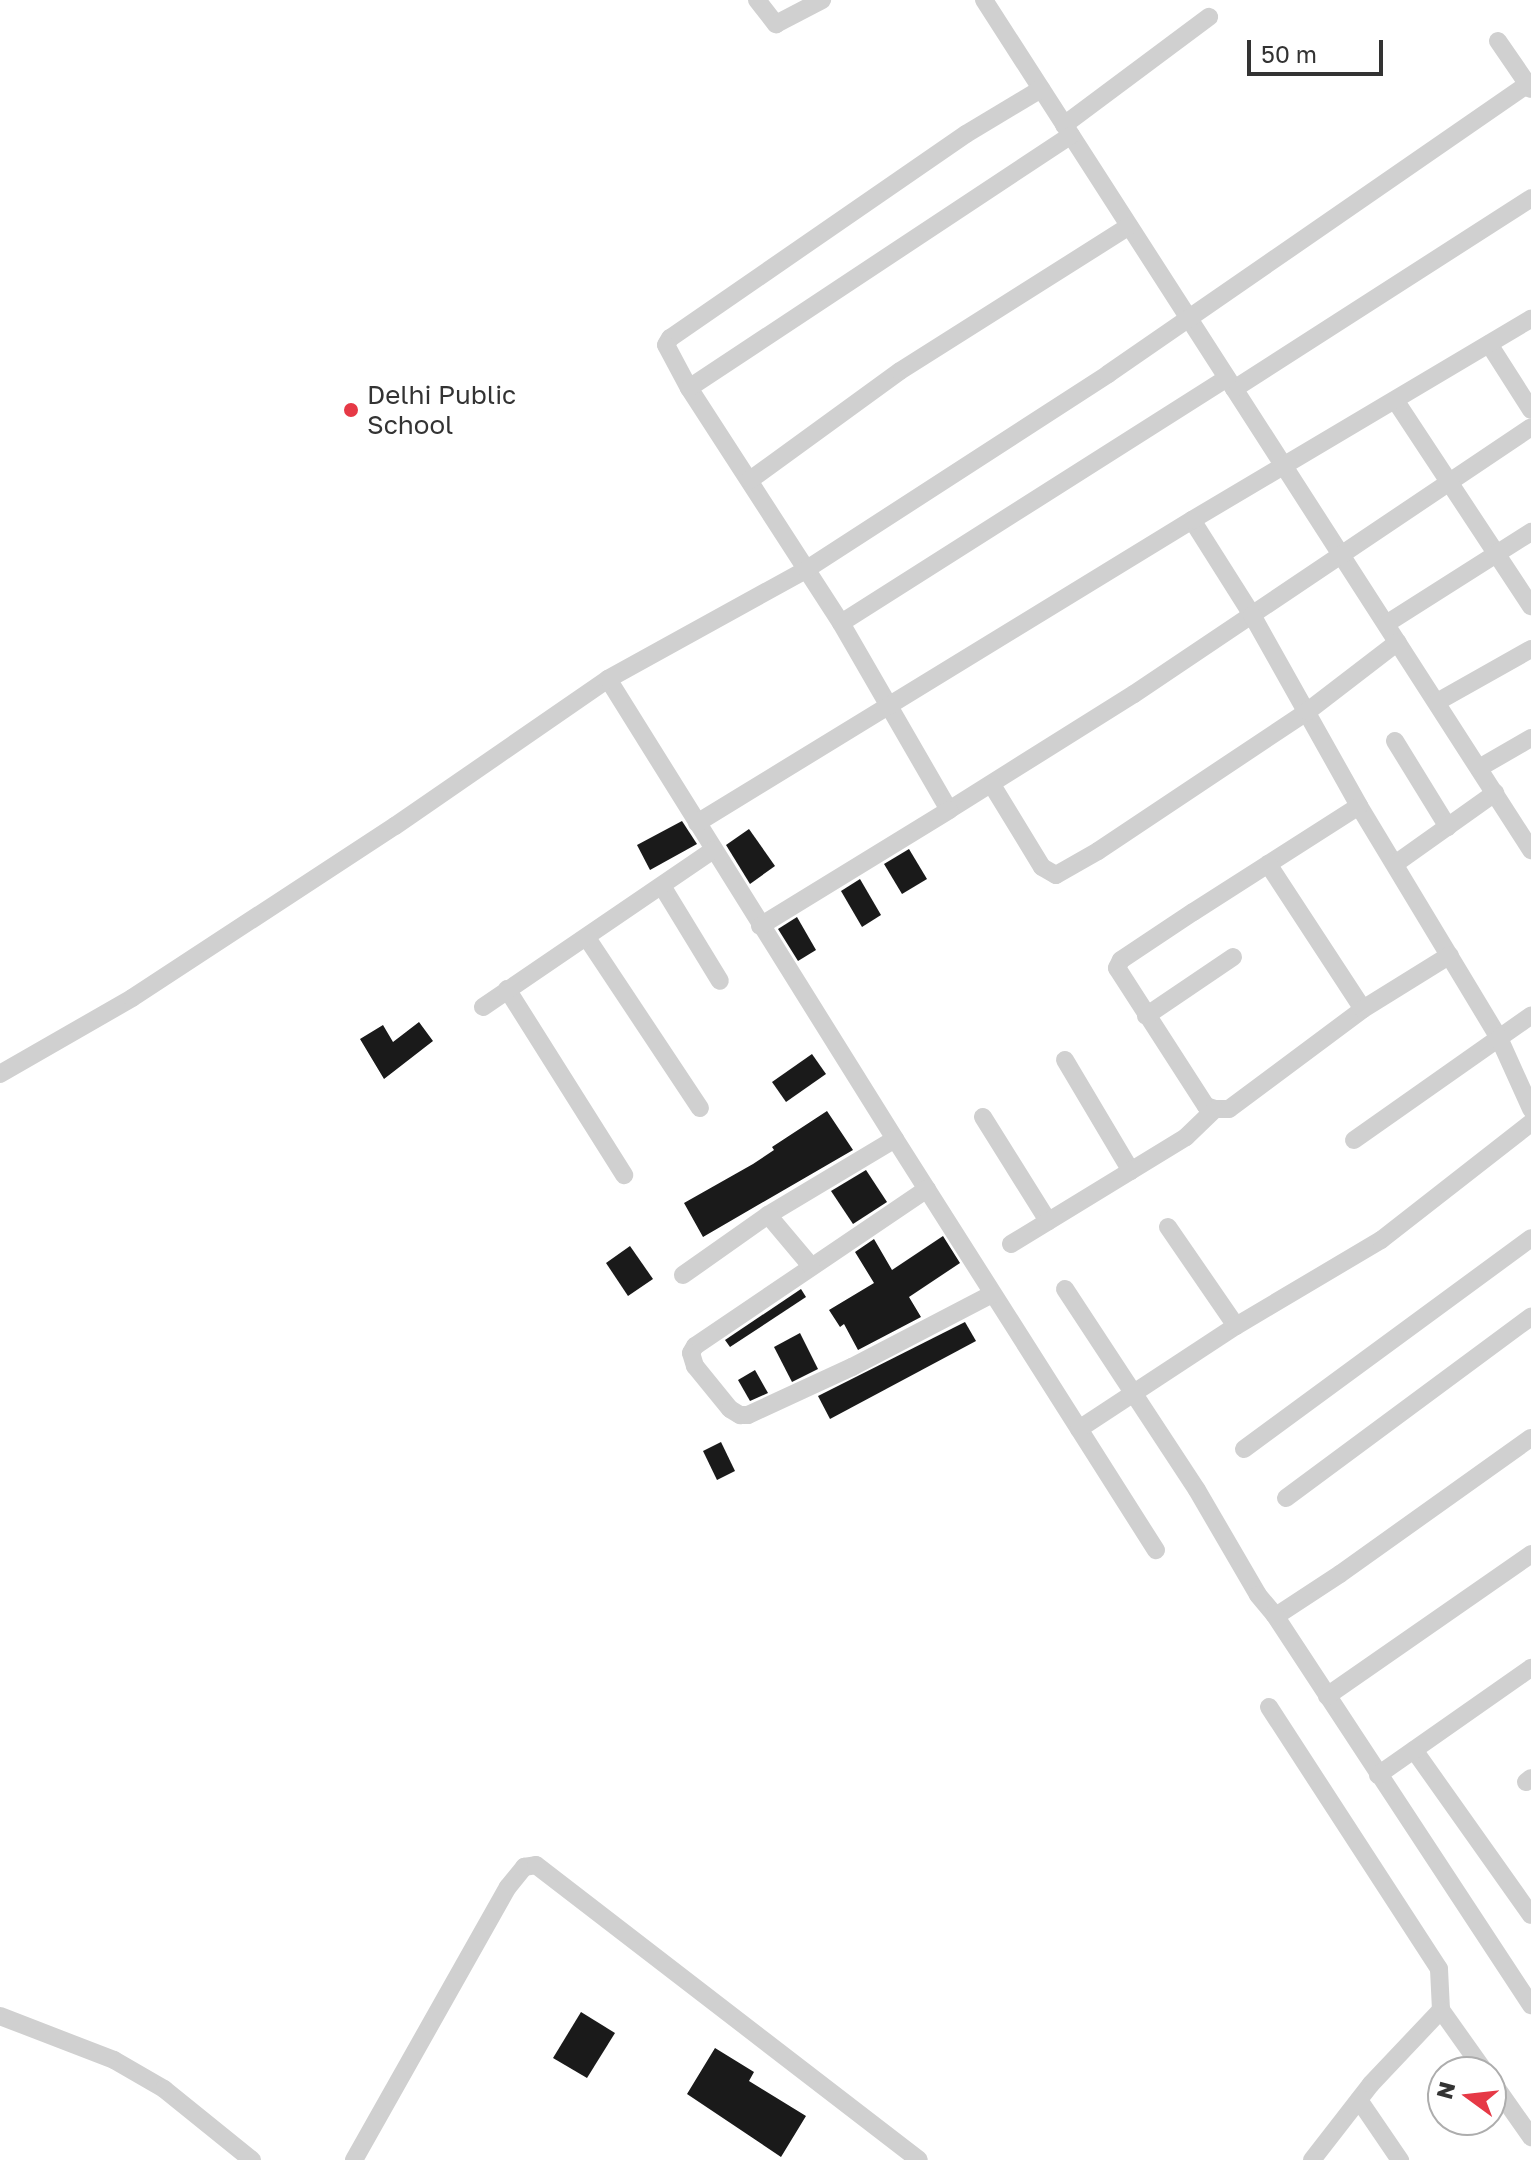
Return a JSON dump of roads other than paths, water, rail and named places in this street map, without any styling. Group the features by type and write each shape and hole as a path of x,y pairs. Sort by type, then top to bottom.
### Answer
{"street":[{"path":"757,0 776,24 822,0"},
{"path":"984,0 1531,850"},
{"path":"689,388 1067,130 1209,17"},
{"path":"0,1074 132,998 395,826 608,679 807,569 1189,319 1529,86 1498,41"},
{"path":"949,810 841,623 667,350 670,338 989,119 1041,89"},
{"path":"841,623 1531,198"},
{"path":"750,480 900,371 1129,226"},
{"path":"697,823 1192,520 1531,319"},
{"path":"1489,344 1531,410"},
{"path":"1395,400 1531,606"},
{"path":"760,926 992,785 1531,427"},
{"path":"1192,520 1252,615 1359,806 1499,1038 1531,1109"},
{"path":"1386,624 1531,532"},
{"path":"992,785 1042,867 1056,875 1098,851 1308,711 1398,642"},
{"path":"1437,702 1531,649"},
{"path":"608,679 760,926 1156,1550"},
{"path":"1479,768 1531,738"},
{"path":"1395,741 1448,827"},
{"path":"1395,864 1495,793"},
{"path":"1359,806 1118,963 1120,977 1206,1106 1229,1109 1363,1009 1450,955"},
{"path":"483,1007 713,850"},
{"path":"1268,864 1363,1009"},
{"path":"662,886 720,981"},
{"path":"587,938 700,1108"},
{"path":"1146,1016 1233,957"},
{"path":"507,989 624,1175"},
{"path":"1354,1140 1531,1016"},
{"path":"1065,1060 1131,1171"},
{"path":"1011,1244 1186,1137 1215,1109"},
{"path":"983,1117 1048,1221"},
{"path":"1079,1429 1236,1326 1381,1240 1531,1123"},
{"path":"683,1275 768,1215 895,1139"},
{"path":"927,1189 695,1346 691,1353 695,1366 735,1413 748,1415 852,1367 992,1294"},
{"path":"768,1215 811,1266"},
{"path":"1168,1227 1236,1326"},
{"path":"1244,1449 1531,1238"},
{"path":"1065,1289 1201,1495 1258,1595 1274,1614 1531,2005"},
{"path":"1286,1498 1531,1317"},
{"path":"1274,1614 1279,1614 1340,1574 1531,1438"},
{"path":"1327,1696 1531,1554"},
{"path":"1378,1775 1531,1668"},
{"path":"1269,1707 1439,1969 1441,2010 1474,2056"},
{"path":"1414,1750 1527,1902"},
{"path":"354,2160 508,1887 524,1867 536,1865 919,2160"},
{"path":"1312,2160 1359,2100 1441,2010"},
{"path":"0,2016 114,2060 164,2089 252,2160"},
{"path":"1359,2100 1400,2160"},
{"path":"1507,2103 1531,2137"}],"place":[{"name":"Delhi Public School","path":"351,410"}]}
